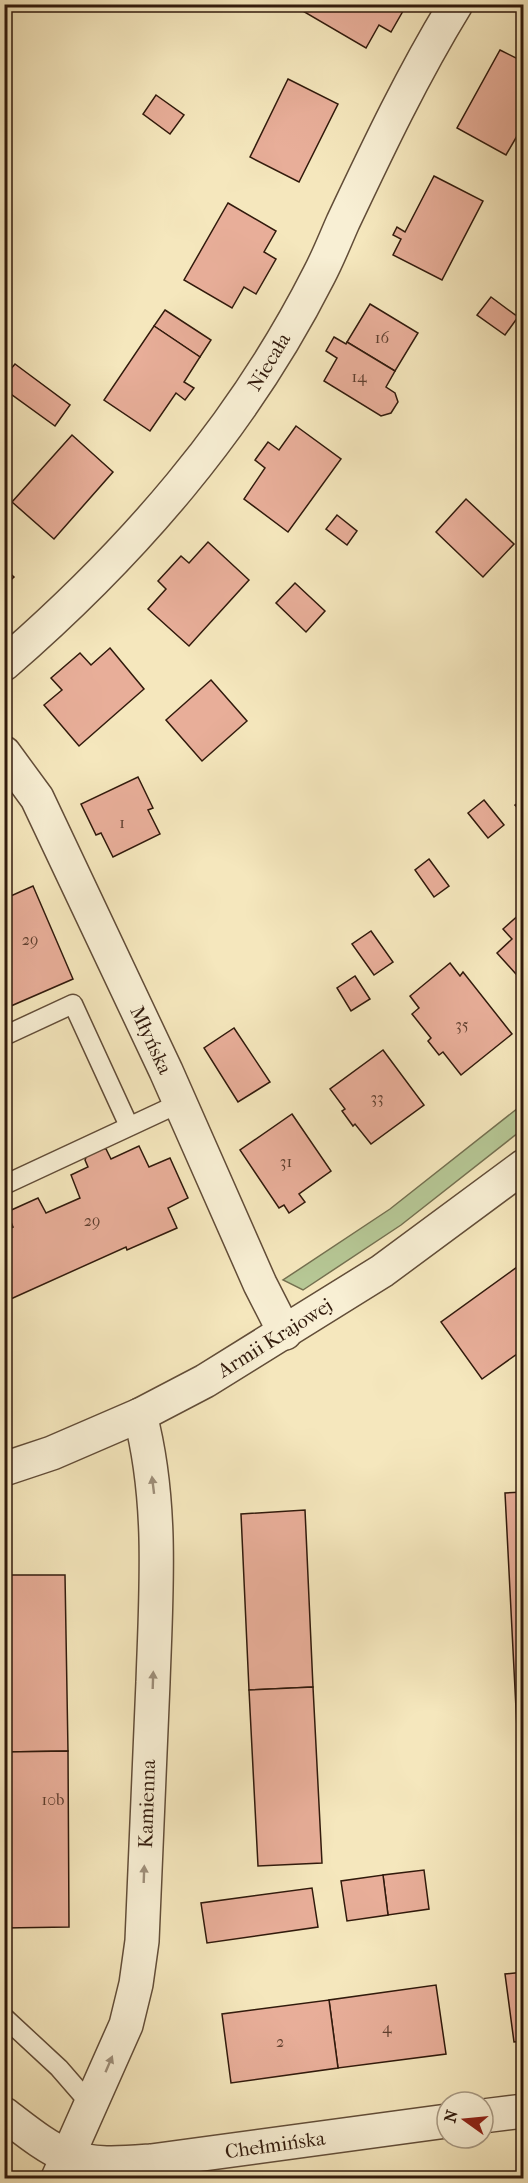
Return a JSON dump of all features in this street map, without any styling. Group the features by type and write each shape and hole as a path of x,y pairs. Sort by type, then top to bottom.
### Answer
{"street":[{"name":"Niecała","path":"4,664 68,607 126,548 184,483 240,408 260,378 319,275 401,103 456,4"},
{"name":"Młyńska","path":"4,753 37,798 180,1103 260,1284 285,1333"},
{"name":"Armii Krajowej","path":"4,1469 52,1452 140,1415 205,1381 382,1271 524,1166"},
{"name":"Kamienna","path":"63,2167 92,2106 129,2015 142,1941 155,1628 156,1509 147,1440 140,1415"},
{"path":"495,2115 524,2111"},
{"path":"4,2114 24,2129 63,2167"},
{"name":"Chełmińska","path":"63,2167 151,2161 435,2123"}],"lane":[{"path":"4,1036 73,1004 129,1126"},
{"path":"4,1185 180,1103"},
{"path":"4,2017 59,2068 92,2106"}],"green space":[{"path":"523,1104 523,1129 401,1225 303,1290 283,1280 390,1209"}],"building":[{"path":"304,4 407,4 391,32 379,25 366,48 301,10"},
{"path":"500,50 524,62 524,124 506,155 457,128"},
{"path":"288,79 338,104 299,182 250,157"},
{"path":"156,95 184,115 170,134 143,114"},
{"path":"434,176 483,201 442,280 393,255 401,239 393,235 397,227 405,232"},
{"path":"228,203 276,231 264,252 276,259 256,294 244,287 232,308 184,280"},
{"path":"491,297 518,317 505,335 477,315"},
{"path":"370,304 418,333 395,371 347,342"},
{"path":"165,310 211,340 200,357 154,326"},
{"path":"154,326 200,357 184,382 194,388 185,400 176,393 150,431 104,400"},
{"path":"334,337 346,344 347,342 395,371 386,387 395,393 398,402 391,413 381,416 324,381 337,358 326,351"},
{"path":"15,364 70,405 55,426 4,389 4,377"},
{"path":"296,426 341,459 288,532 244,499 265,468 255,460 268,442 279,450"},
{"path":"72,435 113,472 54,539 12,502"},
{"path":"466,499 514,544 483,577 436,532"},
{"path":"337,515 357,531 347,545 326,529"},
{"path":"208,542 249,580 189,646 148,609 166,589 158,581 181,556 189,563"},
{"path":"4,568 14,577 4,586"},
{"path":"295,583 325,611 306,632 276,603"},
{"path":"110,648 144,689 79,746 44,705 62,690 51,678 80,653 91,665"},
{"path":"211,680 247,721 202,761 166,720"},
{"path":"138,777 153,808 148,810 160,834 113,857 101,833 96,835 81,804"},
{"path":"524,798 524,815 515,805"},
{"path":"484,800 504,825 488,838 468,813"},
{"path":"429,859 449,886 434,897 415,870"},
{"path":"33,886 73,979 4,1009 4,899"},
{"path":"521,913 524,916 524,983 497,953 512,939 503,929"},
{"path":"371,931 393,962 374,975 352,944"},
{"path":"450,963 460,976 463,972 512,1034 461,1075 443,1052 439,1055 428,1041 431,1038 412,1014 419,1008 410,996"},
{"path":"355,976 370,999 351,1011 337,988"},
{"path":"234,1028 270,1082 238,1102 204,1048"},
{"path":"383,1050 424,1105 371,1144 355,1124 353,1126 342,1111 345,1109 330,1089"},
{"path":"292,1114 331,1171 299,1194 305,1202 289,1213 284,1205 279,1208 240,1150"},
{"path":"139,1146 149,1167 170,1158 188,1198 168,1208 177,1228 127,1250 126,1247 4,1302 4,1231 13,1227 7,1212 38,1198 46,1213 80,1198 71,1175 88,1167 85,1160 87,1155 101,1148 106,1149 111,1159"},
{"path":"524,1262 524,1349 482,1379 441,1322"},
{"path":"524,1492 524,1846 523,1846 505,1493"},
{"path":"305,1510 313,1687 249,1690 241,1514"},
{"path":"4,1575 65,1575 68,1751 4,1752"},
{"path":"313,1687 322,1863 258,1866 249,1690"},
{"path":"68,1751 69,1927 4,1928 4,1752"},
{"path":"424,1870 429,1909 388,1915 383,1875"},
{"path":"383,1875 388,1915 347,1921 341,1881"},
{"path":"312,1888 318,1927 207,1943 201,1903"},
{"path":"524,1972 524,2041 514,2042 505,1974"},
{"path":"436,1985 446,2054 338,2068 329,2000"},
{"path":"329,2000 338,2068 231,2083 222,2014"}]}
